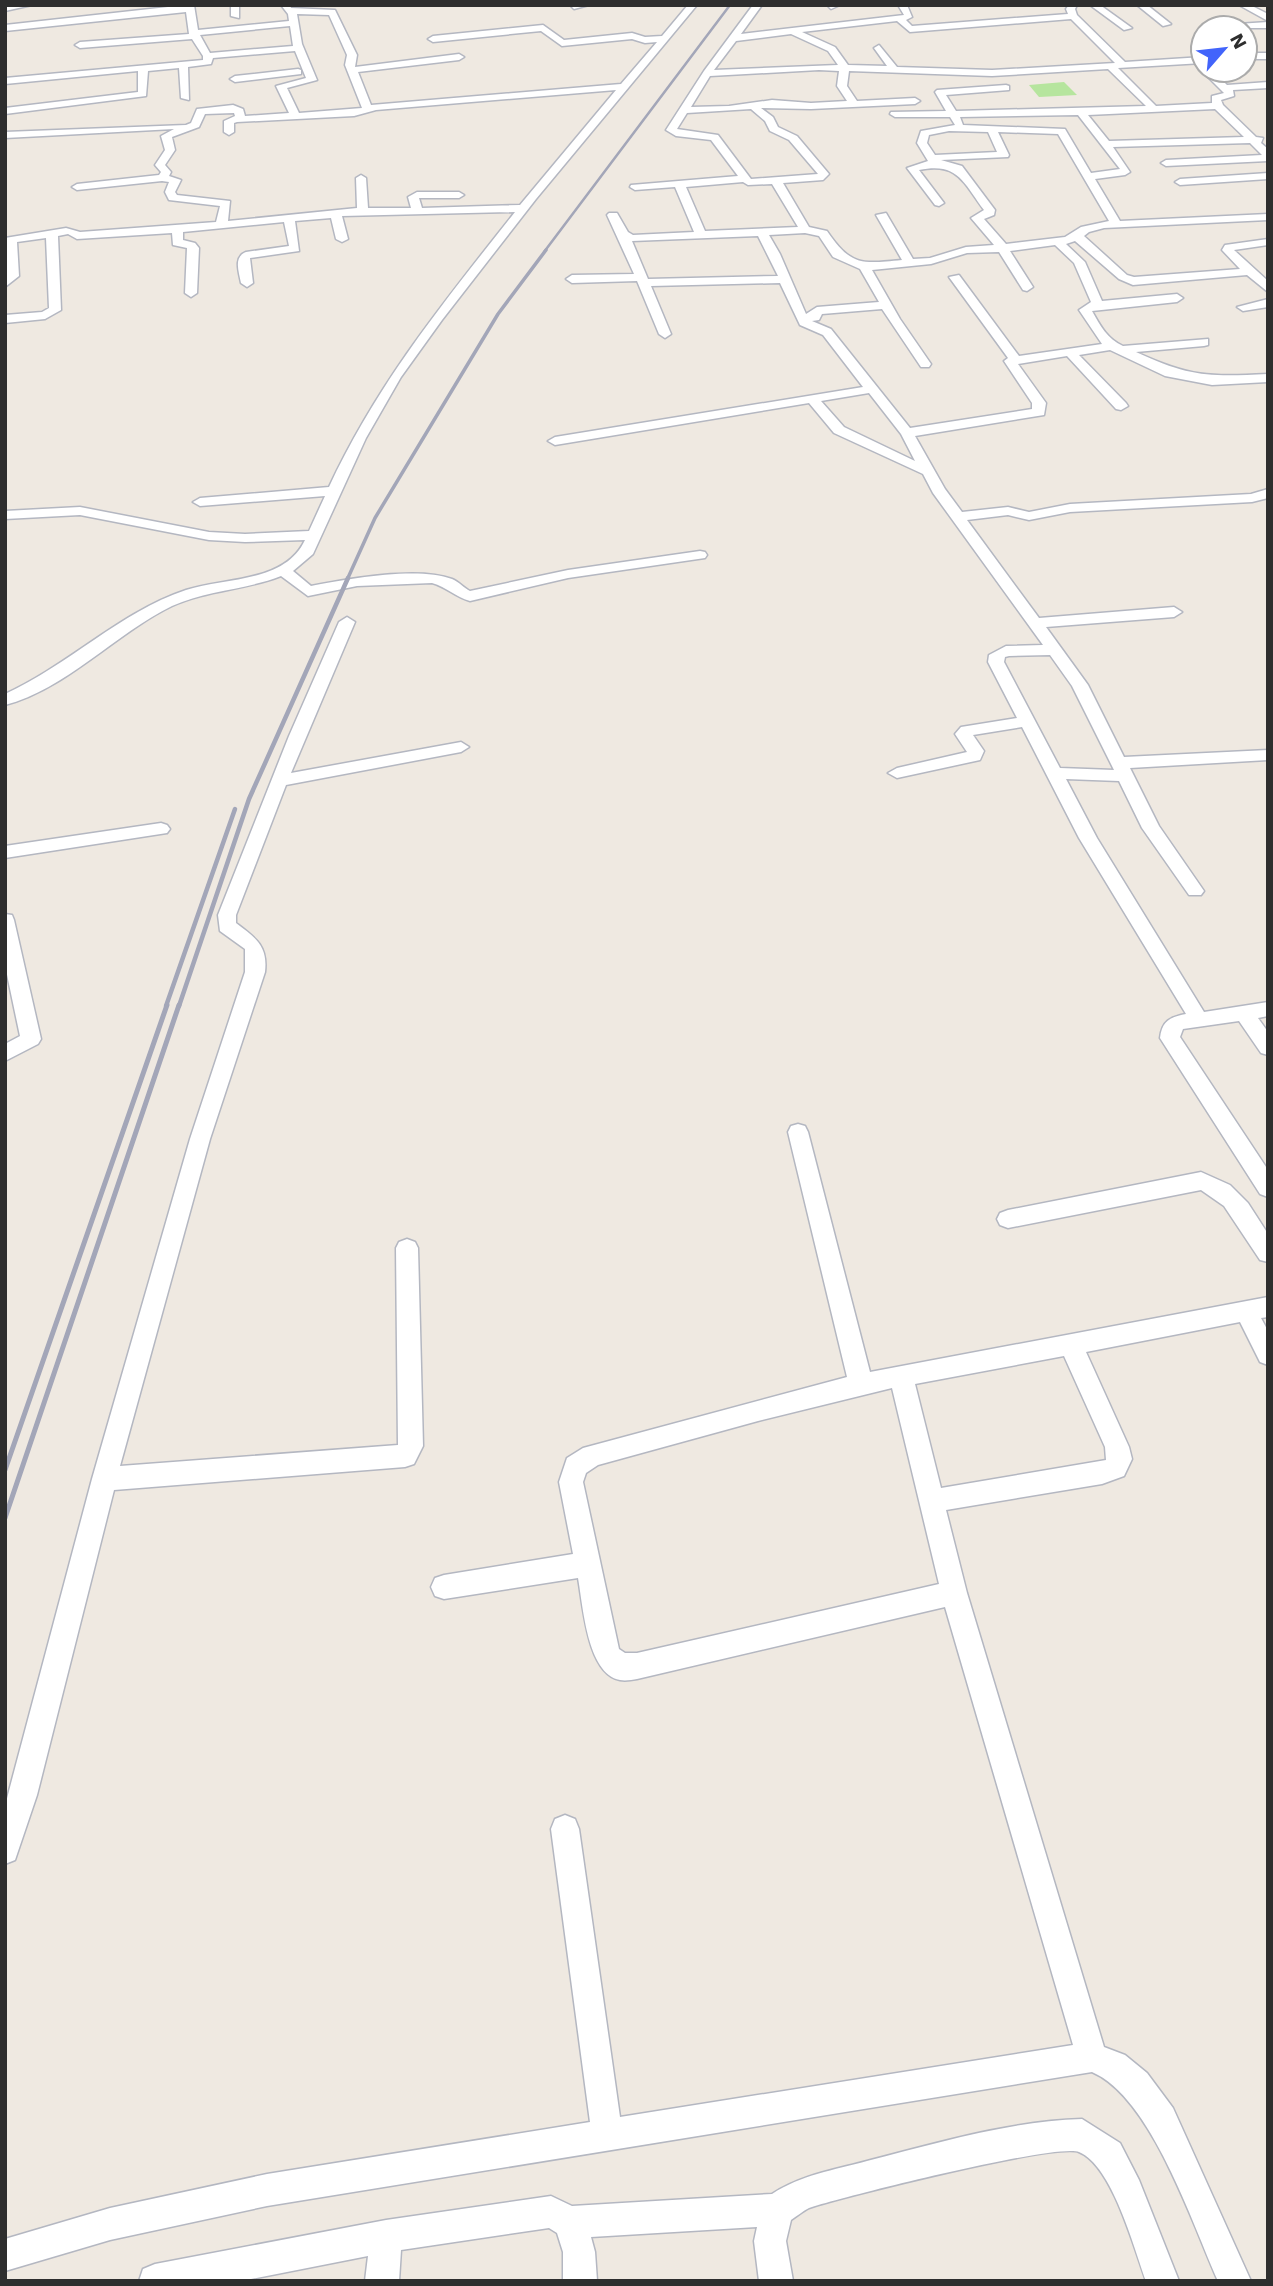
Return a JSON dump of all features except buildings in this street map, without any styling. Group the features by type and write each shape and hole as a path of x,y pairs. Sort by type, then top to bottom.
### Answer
{"street":[{"path":"5,8 28,5"},
{"path":"225,17 241,16 235,5"},
{"path":"5,700 48,678 174,600 193,592 284,571 306,554 376,407 395,377 532,197 693,5"},
{"path":"753,106 769,119 774,129 791,135 824,174 818,178 754,183 744,178 714,137 671,130 707,74 758,5"},
{"path":"734,38 899,18 908,15 902,5"},
{"path":"1094,5 1127,28"},
{"path":"1141,5 1166,24"},
{"path":"1243,5 1268,18"},
{"path":"5,28 45,28 73,17 190,7 195,27 208,56 208,62 143,68 77,60"},
{"path":"295,116 281,86 312,80 298,48 294,23 287,10 333,8 352,55 352,70 367,109"},
{"path":"899,18 910,29 977,24 1074,11 1123,65"},
{"path":"73,17 77,60"},
{"path":"126,30 294,23"},
{"path":"977,24 988,34"},
{"path":"5,81 195,27"},
{"path":"433,39 538,28 546,29 562,43 632,36 645,40 666,38"},
{"path":"793,32 827,47 839,58 844,68 842,86 854,104"},
{"path":"208,56 298,48"},
{"path":"879,48 894,70"},
{"path":"352,70 459,57"},
{"path":"293,60 305,59"},
{"path":"707,74 747,70 844,68 992,73 1161,63 1189,64"},
{"path":"1161,63 1175,73"},
{"path":"183,64 186,98"},
{"path":"1111,66 1153,108"},
{"path":"5,135 143,94 143,68"},
{"path":"747,70 755,81"},
{"path":"235,79 310,71"},
{"path":"992,73 1024,113"},
{"path":"1220,84 1231,94 1215,98 1218,106 1268,157"},
{"path":"1224,88 1268,85"},
{"path":"229,132 229,121 241,119 354,113 367,109 622,87"},
{"path":"962,129 940,94 943,91 1006,88"},
{"path":"764,92 772,103"},
{"path":"683,110 772,103 800,106 944,100"},
{"path":"895,114 1061,113 1218,106"},
{"path":"195,125 199,112 205,110 233,108 239,111 241,119"},
{"path":"5,111 61,118 195,125"},
{"path":"1081,112 1125,172 1090,176"},
{"path":"1027,286 1003,248 977,218 989,213 989,210 958,168 933,160 922,143 925,133 962,129 1072,129 1061,113"},
{"path":"162,178 166,172 160,164 170,150 166,136 195,125"},
{"path":"939,203 912,168 933,160 1004,155 992,130"},
{"path":"1061,131 1116,224"},
{"path":"1106,144 1268,139"},
{"path":"1150,144 1183,186 1268,176"},
{"path":"1166,163 1268,157"},
{"path":"77,187 162,178 176,180 170,192 173,198 226,203 221,226"},
{"path":"361,178 363,211"},
{"path":"635,187 744,178"},
{"path":"776,181 805,230"},
{"path":"679,184 701,235"},
{"path":"417,210 412,197 417,195 465,195"},
{"path":"492,196 532,197"},
{"path":"5,284 13,276 8,241 52,233 71,231 75,235 83,236 221,226 363,211 524,208"},
{"path":"335,213 342,239"},
{"path":"613,215 665,334"},
{"path":"882,215 909,263"},
{"path":"247,283 243,261 246,255 295,249 288,217"},
{"path":"623,234 631,239 805,230 823,233 837,256 865,267 944,259 966,250 1057,241 1077,236 1093,226 1268,217"},
{"path":"178,229 177,243 191,244 193,248 191,293"},
{"path":"5,319 45,315 55,310 52,233"},
{"path":"762,233 770,243 783,279 804,323 827,332 907,433 926,471 1087,697 1151,828 1195,891"},
{"path":"1077,236 1128,280 1238,273 1268,274"},
{"path":"1057,241 1079,262 1098,305"},
{"path":"1268,242 1229,247 1228,250 1268,288"},
{"path":"865,267 886,305 925,364"},
{"path":"955,277 1014,359"},
{"path":"1090,317 1178,308 1182,304 1161,278"},
{"path":"572,279 783,279"},
{"path":"1177,298 1087,307 1102,337 1116,348 1182,377 1212,381 1268,377"},
{"path":"1243,307 1268,303"},
{"path":"802,318 815,317 817,311 886,305"},
{"path":"907,433 1039,412 1039,403 1011,366 1010,361 1014,359 1204,342"},
{"path":"1070,352 1121,406"},
{"path":"555,442 872,389"},
{"path":"813,400 829,422 839,430 926,471"},
{"path":"200,502 335,491"},
{"path":"958,516 1007,511 1029,516 1070,508 1252,498 1268,493"},
{"path":"5,515 80,511 209,536 245,538 315,535"},
{"path":"284,571 308,591 357,582 432,579 449,583 462,594 470,596 568,574 700,555"},
{"path":"1035,623 1174,612"},
{"path":"5,1850 23,1795 104,1479 200,1139 258,960 254,946 246,937 227,926 227,915 279,781 347,622"},
{"path":"1054,650 1006,651 997,655 996,662 1088,838 1199,1019"},
{"path":"897,773 974,756 976,751 963,734 967,731 1027,721"},
{"path":"279,781 461,747"},
{"path":"1054,773 1123,770 1268,755"},
{"path":"5,852 161,829"},
{"path":"5,920 31,1039 5,1054"},
{"path":"1268,1009 1177,1023 1171,1029 1170,1038 1268,1188"},
{"path":"1244,1013 1268,1048"},
{"path":"798,1132 861,1384"},
{"path":"1008,1219 1201,1181 1216,1184 1226,1191 1268,1253"},
{"path":"104,1479 405,1456 411,1446 407,1248"},
{"path":"954,1593 637,1666 621,1667 610,1658 604,1646 570,1482 576,1466 605,1452 861,1384 1257,1309 1268,1355"},
{"path":"932,1501 1102,1473 1115,1468 1120,1459 1117,1447 1071,1345"},
{"path":"901,1377 954,1593 1092,2057"},
{"path":"444,1587 589,1564"},
{"path":"565,1829 607,2134"},
{"path":"5,2255 110,2224 194,2204 607,2134 1092,2057 1114,2066 1136,2084 1162,2119 1235,2281"},
{"path":"155,2281 210,2275 386,2236 551,2212 570,2222 777,2210 799,2196 909,2166 1048,2136 1082,2134 1109,2154 1128,2192 1163,2281"},
{"path":"776,2281 769,2241 777,2210"},
{"path":"570,2222 579,2252 580,2281"},
{"path":"382,2281 386,2236"}],"green space":[{"path":"1064,82 1077,95 1039,97 1029,85"}],"railway":[{"path":"544,252 730,5"},
{"path":"347,580 375,518 498,314 546,250"},
{"path":"179,1006 249,799 348,578"},
{"path":"166,1006 235,809"},
{"path":"5,1470 167,1005"},
{"path":"5,1518 179,1005"}]}
